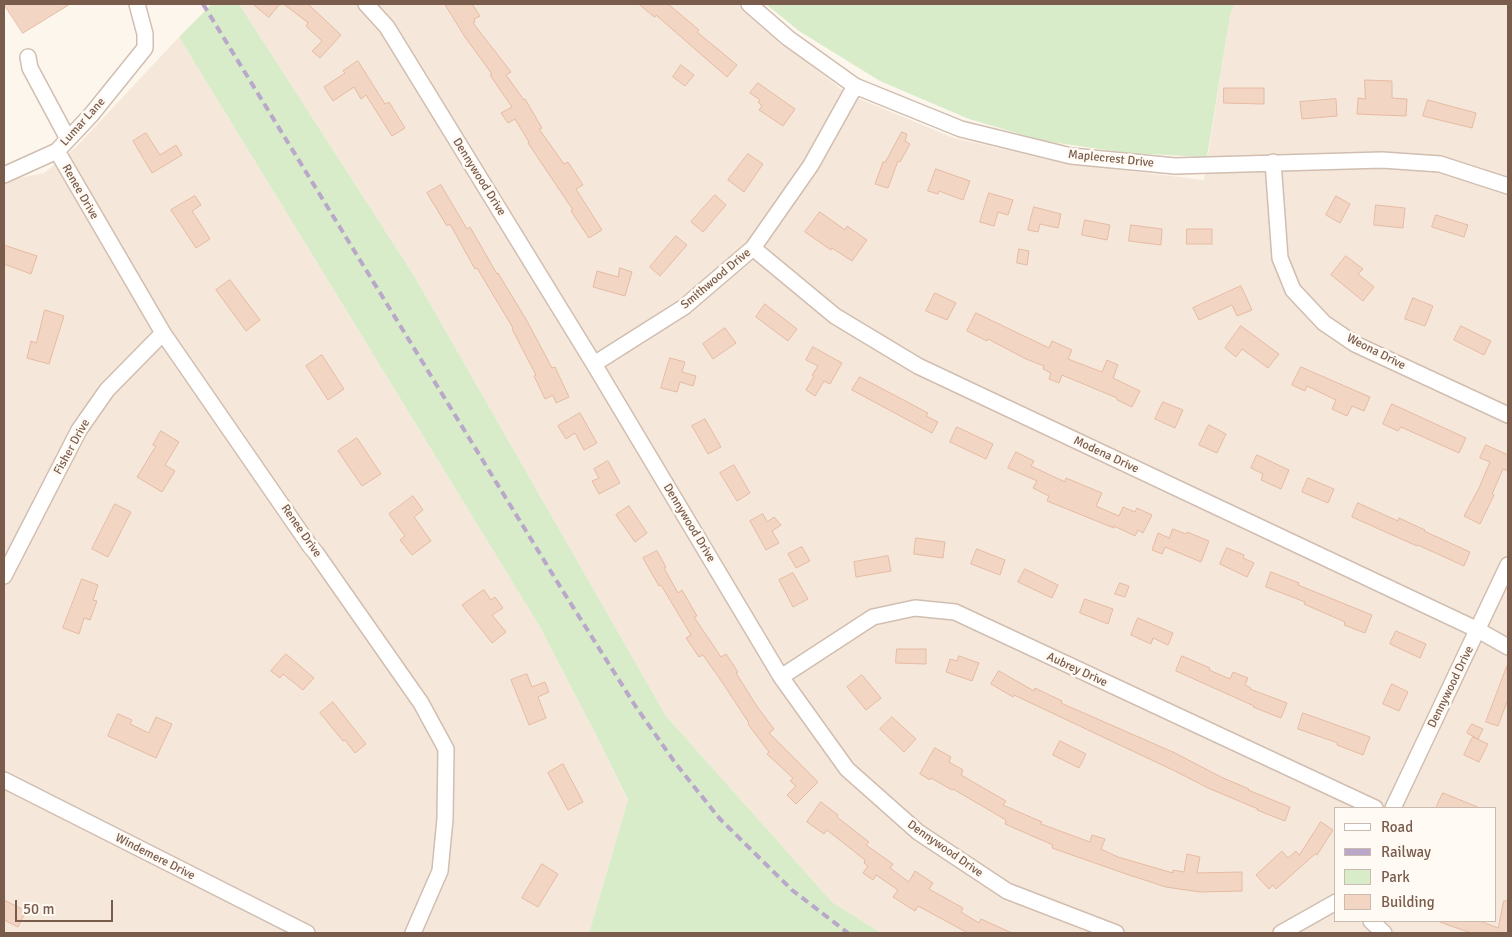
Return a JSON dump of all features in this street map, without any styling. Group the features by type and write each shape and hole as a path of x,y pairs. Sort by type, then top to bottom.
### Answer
{"street":[{"name":"Lumar Lane","path":"4,175 57,151 91,115 145,48 146,34 137,4"},
{"name":"Dennywood Drive","path":"366,4 387,27 594,364 781,677 847,769 918,832 1007,891 1116,933"},
{"name":"Maplecrest Drive","path":"749,4 788,38 855,86 961,129 1071,156 1175,166 1382,160 1440,164 1508,186"},
{"path":"28,58 30,68 68,139"},
{"name":"Smithwood Drive","path":"594,364 684,307 753,248 811,165 855,86"},
{"name":"Renee Drive","path":"57,151 163,333 421,703 446,749 445,819 440,871 413,933"},
{"name":"Weona Drive","path":"1273,162 1280,258 1293,290 1324,323 1355,344 1508,415"},
{"name":"Modena Drive","path":"753,248 835,316 918,366 1478,630 1508,647"},
{"name":"Fisher Drive","path":"4,576 79,430 107,390 163,333"},
{"name":"Dennywood Drive","path":"1393,807 1508,565"},
{"name":"Aubrey Drive","path":"781,677 873,617 915,608 955,612 1373,807"},
{"name":"Windemere Drive","path":"4,780 307,933"},
{"path":"1281,933 1334,903"},
{"path":"1372,922 1384,933"}],"shaded area":[{"path":"239,4 739,4 841,89 860,99 954,138 1064,163 1204,180 1230,16 1234,4 1508,4 1508,933 881,933 832,902 666,716 413,274"},
{"path":"179,37 540,627 628,801 589,933 4,933 4,181 44,173 76,147"}],"green space":[{"path":"212,4 239,4 413,274 666,716 832,902 881,933 589,933 628,800 540,627 179,37"},
{"path":"766,4 1234,4 1230,16 1207,157 1127,153 1044,141 969,119 880,81 799,31"}],"building":[{"path":"4,4 70,4 23,33"},
{"path":"253,4 280,4 269,17"},
{"path":"284,4 308,4 341,35 320,58 312,51 322,41 306,26 308,23"},
{"path":"445,4 472,4 480,16 474,19 475,22 473,23 511,72 506,75 525,99 542,128 539,129 564,164 568,162 583,185 576,189 602,230 589,238 571,211 573,210 528,143 515,119 508,123 501,113 512,107"},
{"path":"639,4 668,4 699,30 697,32 737,65 727,77 656,15 655,17"},
{"path":"358,61 385,104 389,102 405,128 392,136 366,95 361,99 354,87 333,101 324,87 345,73 343,71"},
{"path":"681,65 694,75 685,86 673,77"},
{"path":"1365,80 1392,81 1392,98 1407,99 1406,116 1357,114 1358,98 1365,99"},
{"path":"758,83 795,109 783,126 759,110 762,106 758,102 760,100 750,93"},
{"path":"1224,88 1264,88 1264,104 1224,103"},
{"path":"1336,99 1337,116 1302,119 1300,102"},
{"path":"1428,100 1476,113 1472,128 1423,116"},
{"path":"902,132 907,134 905,141 910,144 900,162 898,161 888,188 875,184 883,162 885,162"},
{"path":"146,133 160,155 176,145 182,155 152,173 133,141"},
{"path":"748,154 763,164 744,192 728,180"},
{"path":"936,169 970,181 963,200 939,191 938,194 928,191"},
{"path":"441,185 467,229 470,227 498,273 552,368 555,367 569,397 556,403 553,395 545,399 534,376 536,375 513,328 477,268 475,269 450,224 447,226 427,193"},
{"path":"989,193 1013,200 1008,215 998,212 994,226 980,222"},
{"path":"715,195 726,205 703,232 691,222"},
{"path":"195,196 201,205 192,211 210,239 196,248 171,210"},
{"path":"1336,196 1350,204 1340,223 1326,215"},
{"path":"1376,205 1405,208 1403,228 1374,225"},
{"path":"1034,207 1061,214 1058,228 1040,224 1038,232 1028,230"},
{"path":"820,212 845,230 847,226 867,240 852,261 832,248 831,250 805,232"},
{"path":"1436,215 1468,225 1464,237 1432,227"},
{"path":"1085,220 1110,225 1107,240 1082,235"},
{"path":"1131,225 1162,229 1161,245 1129,241"},
{"path":"1187,229 1212,229 1212,244 1187,244"},
{"path":"676,236 687,245 660,276 650,267"},
{"path":"4,245 37,256 31,274 4,264"},
{"path":"1019,249 1029,251 1027,265 1017,263"},
{"path":"1346,256 1363,269 1358,274 1374,287 1363,301 1331,275"},
{"path":"620,268 632,272 625,296 593,287 597,271 618,277"},
{"path":"230,280 260,320 246,331 216,290"},
{"path":"1241,286 1252,310 1237,316 1232,305 1199,320 1193,308"},
{"path":"935,293 956,303 947,320 926,311"},
{"path":"1413,298 1433,306 1425,326 1405,319"},
{"path":"765,304 797,329 788,341 756,317"},
{"path":"45,310 64,316 49,364 27,358 31,341 36,343"},
{"path":"976,313 1049,348 1052,341 1072,350 1068,359 1102,372 1107,360 1118,365 1113,378 1140,391 1132,407 1117,400 1117,398 1062,375 1059,383 1049,379 1051,373 1043,369 1044,366 967,331"},
{"path":"1241,326 1279,354 1268,368 1242,349 1236,357 1225,348"},
{"path":"1461,326 1491,341 1484,355 1454,340"},
{"path":"725,328 736,343 713,359 703,344"},
{"path":"813,347 842,363 830,384 824,381 815,396 806,390 818,366 806,360"},
{"path":"322,355 344,389 328,400 306,366"},
{"path":"670,358 685,362 682,372 696,376 693,386 680,382 677,392 661,388"},
{"path":"1301,367 1370,397 1364,411 1352,406 1347,416 1332,409 1336,400 1307,386 1305,391 1292,385"},
{"path":"860,377 928,413 926,416 938,422 932,433 852,390"},
{"path":"1163,402 1183,410 1175,428 1155,419"},
{"path":"1392,404 1466,438 1459,453 1401,427 1398,431 1383,424"},
{"path":"580,413 597,443 584,450 575,433 566,439 558,426"},
{"path":"705,419 721,447 708,454 692,426"},
{"path":"1209,425 1226,434 1217,453 1199,445"},
{"path":"957,427 993,444 986,459 950,442"},
{"path":"161,431 179,442 165,465 175,471 162,492 137,477 156,446 153,445"},
{"path":"357,438 381,474 362,486 338,451"},
{"path":"1486,445 1508,455 1508,471 1503,469 1492,494 1494,495 1480,524 1464,516 1490,462 1480,458"},
{"path":"1016,452 1034,461 1031,466 1065,482 1066,478 1102,493 1096,506 1119,516 1123,507 1135,512 1137,508 1152,515 1143,533 1138,530 1135,536 1114,526 1114,528 1047,501 1049,496 1033,488 1037,481 1008,468"},
{"path":"1257,455 1289,470 1281,489 1261,480 1263,474 1251,468"},
{"path":"608,461 620,483 599,494 592,481 599,478 594,469"},
{"path":"734,465 750,493 737,501 720,473"},
{"path":"1308,478 1334,489 1328,503 1302,492"},
{"path":"413,496 423,510 414,517 431,541 412,555 400,540 405,536 389,514"},
{"path":"1358,503 1398,521 1399,518 1470,552 1464,566 1352,517"},
{"path":"115,504 131,512 108,557 92,549"},
{"path":"629,506 647,533 635,542 616,515"},
{"path":"763,514 767,522 774,517 781,525 772,531 779,543 766,550 750,521"},
{"path":"1173,529 1186,534 1187,532 1209,541 1201,562 1165,547 1162,554 1152,550 1158,533 1169,538"},
{"path":"916,538 945,542 943,558 914,554"},
{"path":"802,547 810,561 796,568 788,554"},
{"path":"1227,548 1244,555 1243,558 1254,563 1247,577 1220,564"},
{"path":"977,549 1005,560 1000,575 971,564"},
{"path":"657,551 678,593 682,590 697,616 694,617 721,657 726,654 758,708 774,729 769,733 818,782 796,804 787,795 796,786 790,781 793,778 767,754 769,752 748,724 722,682 703,655 699,657 686,638 691,635 643,558"},
{"path":"888,556 891,571 856,577 854,562"},
{"path":"1025,569 1058,585 1052,598 1018,582"},
{"path":"1271,572 1372,615 1365,633 1344,625 1345,622 1304,604 1305,602 1266,587"},
{"path":"793,573 808,599 793,607 779,580"},
{"path":"82,579 98,585 93,600 97,601 90,620 84,618 79,634 63,628"},
{"path":"1120,583 1129,586 1125,597 1115,594"},
{"path":"484,590 491,600 495,597 503,608 492,615 506,632 492,643 462,605"},
{"path":"1085,599 1113,609 1108,624 1080,613"},
{"path":"1138,618 1173,633 1168,645 1153,638 1151,644 1131,635"},
{"path":"1396,631 1426,644 1420,658 1390,644"},
{"path":"897,649 926,649 926,664 896,663"},
{"path":"286,654 314,678 303,690 283,674 280,678 271,671"},
{"path":"959,656 979,663 972,681 946,672 950,659 957,661"},
{"path":"1182,656 1230,679 1233,672 1248,678 1245,685 1250,689 1287,703 1281,718 1176,671"},
{"path":"1507,666 1508,699 1498,726 1486,722"},
{"path":"999,671 1034,691 1035,688 1062,701 1061,703 1175,753 1248,790 1290,807 1285,821 1208,788 1014,695 1013,697 991,684"},
{"path":"527,674 532,687 545,682 549,692 538,697 546,718 529,725 511,680"},
{"path":"862,675 881,698 866,710 847,687"},
{"path":"1392,684 1408,692 1399,711 1383,704"},
{"path":"333,702 366,744 355,753 320,713"},
{"path":"1303,713 1370,737 1363,755 1337,745 1338,743 1298,729"},
{"path":"118,714 132,720 130,724 149,733 156,717 172,724 156,758 108,736"},
{"path":"892,717 916,739 904,752 880,729"},
{"path":"1472,724 1483,729 1478,739 1467,733"},
{"path":"1473,737 1488,744 1479,762 1464,755"},
{"path":"1060,741 1086,754 1079,768 1053,755"},
{"path":"935,748 951,757 949,762 963,770 961,775 1006,801 1003,805 1042,822 1041,824 1090,842 1092,835 1105,839 1101,849 1118,857 1173,873 1173,870 1184,872 1187,854 1200,857 1197,873 1242,872 1242,891 1200,892 1166,887 1052,848 1053,845 1005,824 1006,820 953,789 920,774"},
{"path":"563,764 583,802 568,810 548,773"},
{"path":"1443,793 1478,807 1436,807"},
{"path":"821,802 869,842 866,845 893,864 890,868 909,882 915,871 933,883 929,889 963,908 961,912 979,923 981,919 1012,933 968,933 918,906 915,911 893,897 898,890 876,875 873,880 863,873 868,866 864,863 865,860 827,830 824,834 807,822"},
{"path":"1321,822 1333,830 1317,855 1315,854 1276,889 1273,885 1269,889 1256,875 1282,851 1288,858 1296,851 1299,855"},
{"path":"542,864 558,874 538,907 522,898"},
{"path":"4,900 26,911 18,927 4,920"},
{"path":"1504,901 1508,901 1508,933 1471,933 1440,922 1483,922 1498,928"}],"railway":[{"path":"203,4 636,707 676,764 720,819 792,890 848,933"}]}
